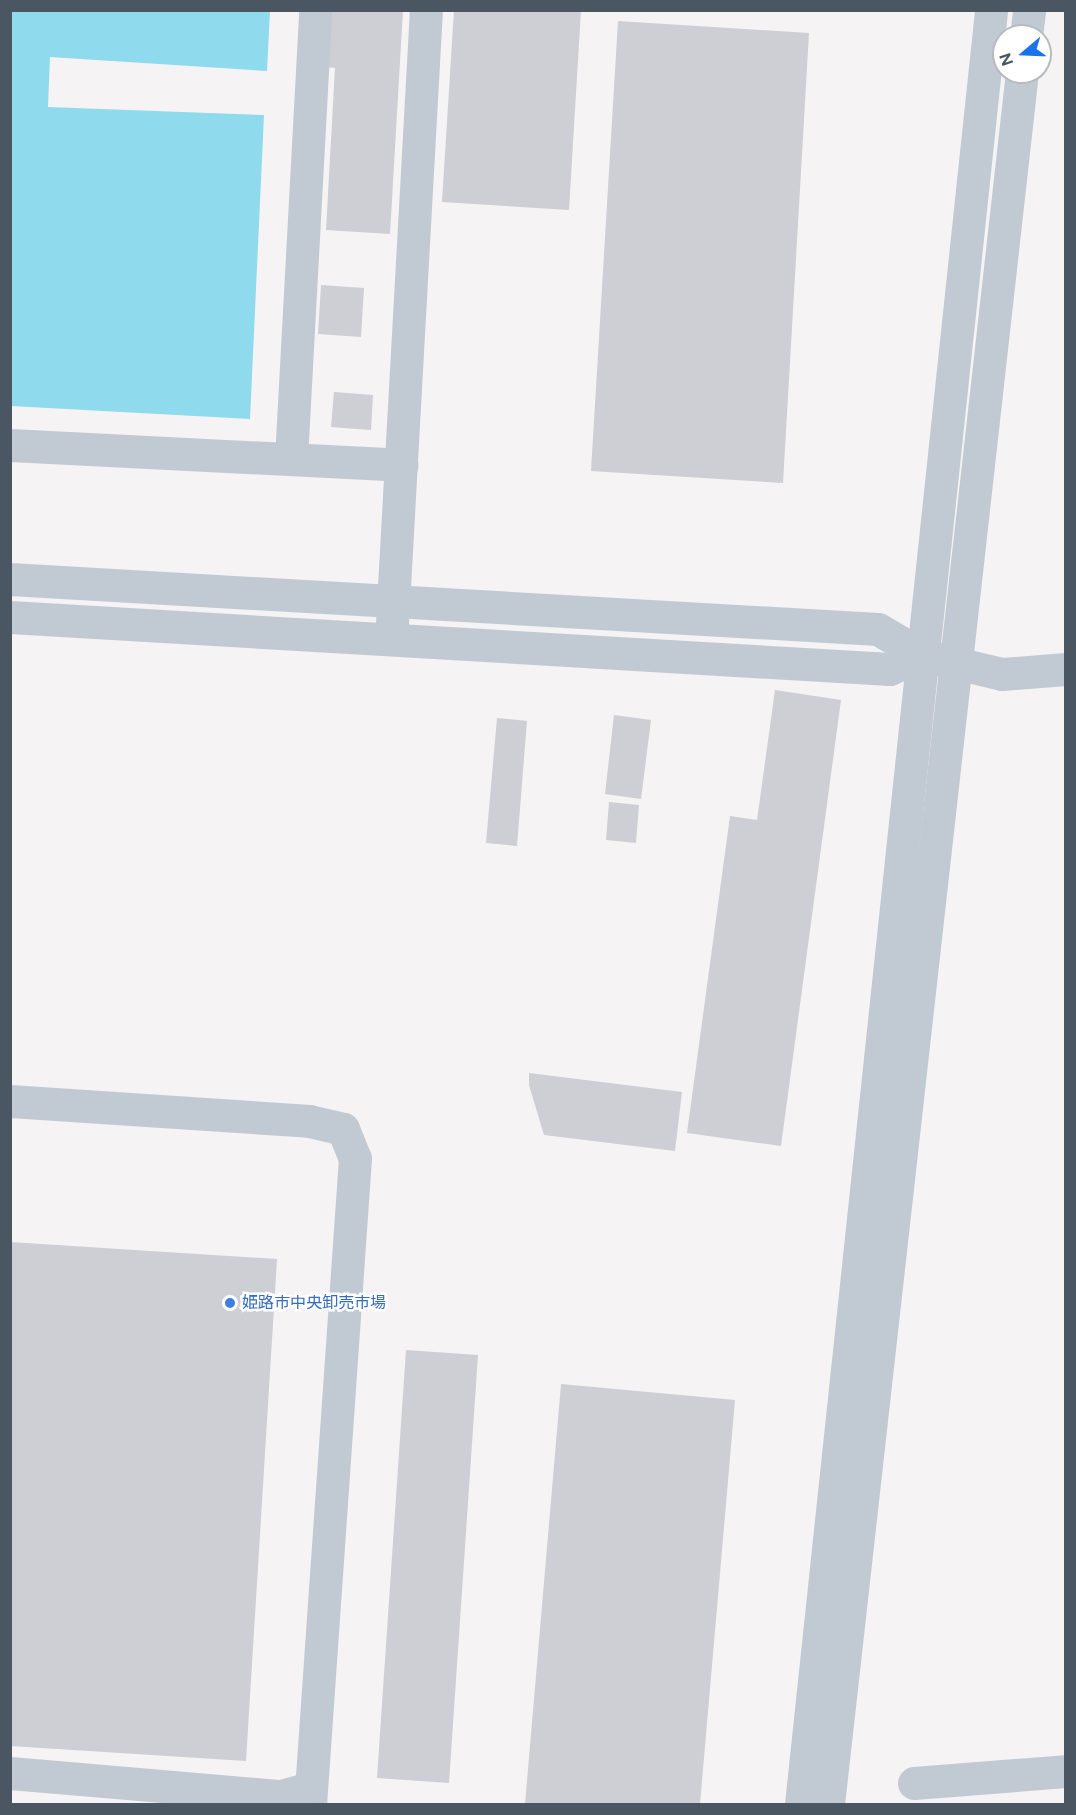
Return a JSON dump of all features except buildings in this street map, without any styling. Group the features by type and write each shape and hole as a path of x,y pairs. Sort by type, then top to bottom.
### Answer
{"street":[{"path":"291,459 315,10"},
{"path":"392,640 426,10"},
{"path":"801,1804 992,10"},
{"path":"828,1804 1021,84"},
{"path":"10,445 401,465"},
{"path":"10,579 878,629 922,655 1002,674 1065,669"},
{"path":"10,617 889,669 922,655"},
{"path":"10,1101 309,1121 343,1129 355,1158 310,1794 303,1790 281,1796 10,1773"},
{"path":"914,1782 1065,1771"}],"water":[{"path":"10,11 270,11 267,71 50,57 48,107 264,115 250,419 11,406"}],"place":[{"name":"姫路市中央卸売市場","path":"230,1303"}]}
